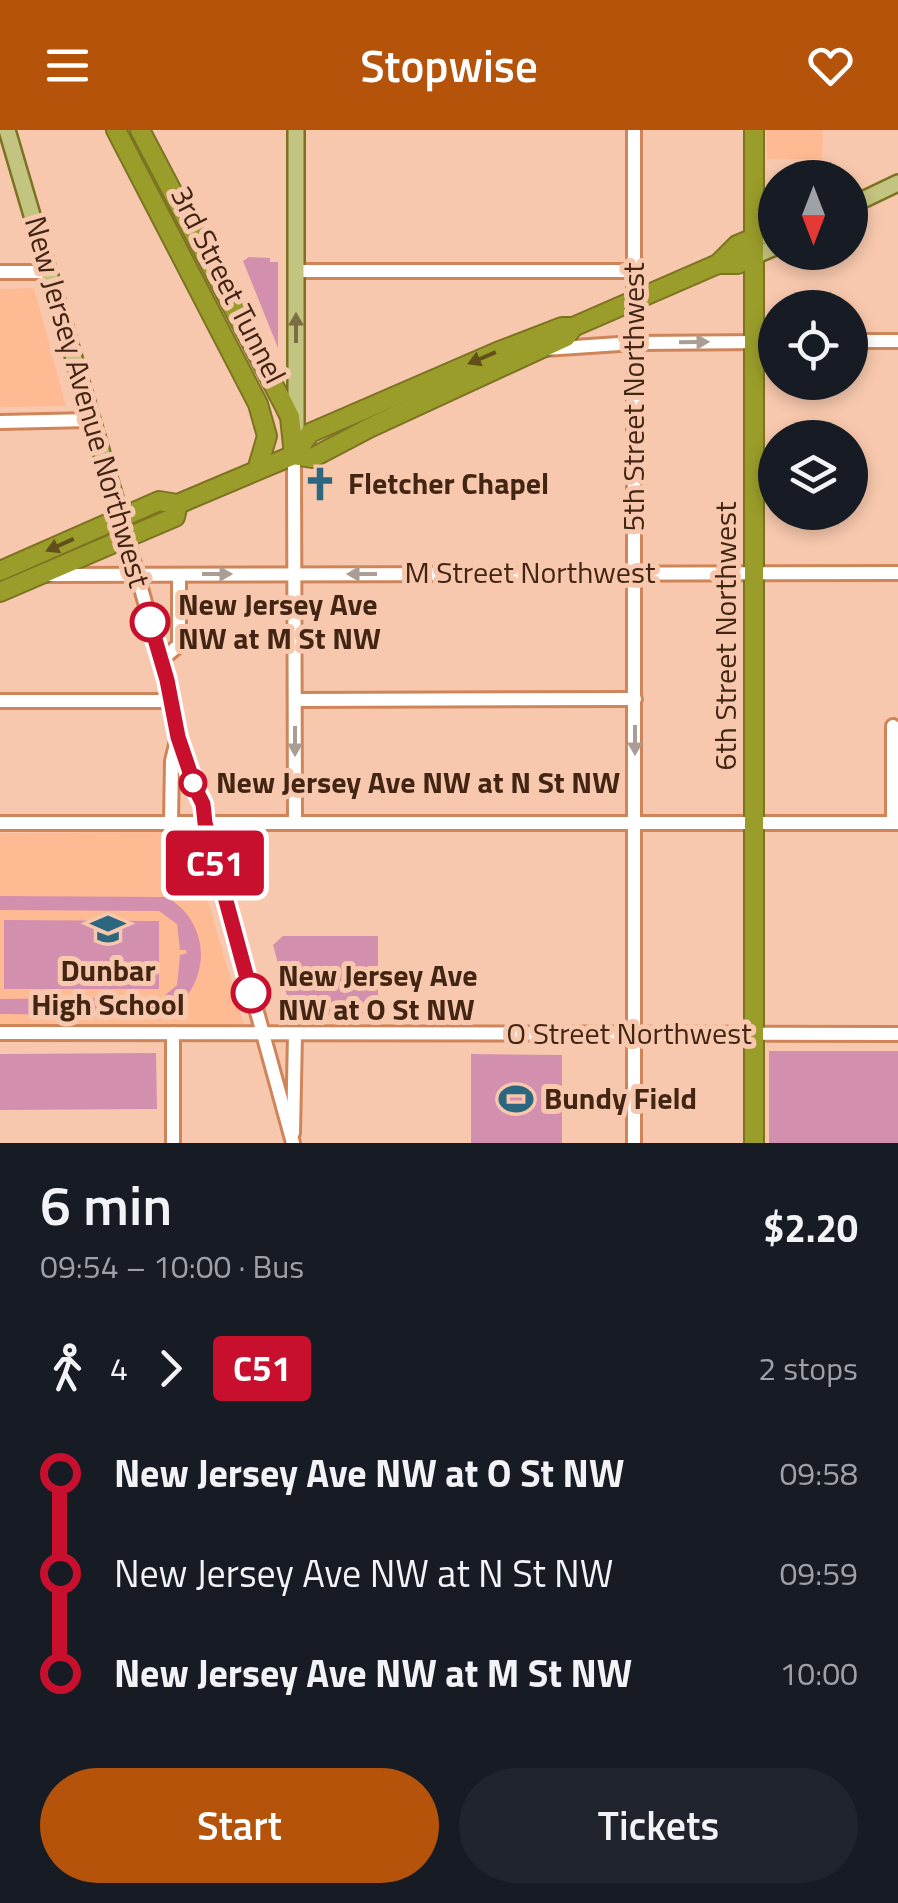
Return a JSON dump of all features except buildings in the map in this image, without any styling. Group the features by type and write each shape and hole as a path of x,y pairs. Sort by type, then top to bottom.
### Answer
{"highway":[{"name":"3rd Street Tunnel","path":"116,130 258,404 267,436 256,470"},
{"name":"3rd Street Tunnel","path":"140,130 290,417 294,455"},
{"name":"6th Street Northwest","path":"754,130 754,1143"},
{"path":"294,455 310,433 497,352 562,327 574,327 634,301 718,264 737,245 754,247"},
{"path":"0,571 159,501 178,504 294,455 312,458 368,428 543,349 566,337 574,327"},
{"path":"0,592 175,517 178,504"}],"main road":[{"name":"New Jersey Avenue Northwest","path":"7,130 127,539"},
{"path":"294,455 296,130"},
{"path":"868,197 898,183"},
{"path":"754,247 758,244"},
{"path":"754,247 758,247"}],"street":[{"name":"5th Street Northwest","path":"634,130 634,1143"},
{"path":"296,271 634,272"},
{"path":"0,272 48,272"},
{"path":"868,341 898,341"},
{"path":"543,349 634,343 758,342"},
{"path":"0,422 91,420"},
{"path":"294,455 295,823"},
{"name":"New Jersey Avenue Northwest","path":"127,539 178,737 196,790 196,813 205,823 293,1142"},
{"name":"M Street Northwest","path":"42,575 898,573"},
{"path":"167,656 179,645 178,576"},
{"name":"New Jersey Avenue Northwest","path":"150,617 156,620 177,692 178,737"},
{"path":"296,700 635,698"},
{"path":"0,701 171,701"},
{"path":"0,823 896,823 893,726"},
{"path":"171,823 172,760 178,737"},
{"name":"O Street Northwest","path":"0,1033 898,1034"},
{"path":"173,1034 173,1143"},
{"path":"293,1142 295,1034"}],"shaded area":[{"path":"766,130 823,130 822,159 767,159"},
{"path":"249,257 278,262 278,348 243,261"},
{"path":"34,288 66,406 0,407 0,289"},
{"name":"Dunbar High School","path":"188,832 244,1025 0,1026 0,833"},
{"path":"0,896 166,897 186,913 198,936 201,953 196,979 183,1000 156,1013 0,1014 0,999 163,997 177,985 180,955 187,953 180,950 177,924 159,911 0,910"},
{"path":"4,920 159,921 159,989 4,989"},
{"path":"283,936 378,936 378,1015 298,1015 290,1007 273,945"},
{"path":"769,1051 898,1051 898,1143 769,1143"},
{"path":"156,1053 157,1109 0,1110 0,1054"},
{"name":"Bundy Field","path":"471,1054 562,1055 562,1143 471,1143"}],"bus line":[{"name":"C51","path":"150,622 178,737 203,804 251,993"}],"place":[{"name":"Fletcher Chapel","path":"320,484"},
{"name":"New Jersey Ave NW at M St NW","path":"150,622"},
{"name":"New Jersey Ave NW at N St NW","path":"193,783"},
{"name":"Dunbar High School","path":"108,929"},
{"name":"New Jersey Ave NW at O St NW","path":"251,993"},
{"name":"Bundy Field","path":"516,1099"}]}
